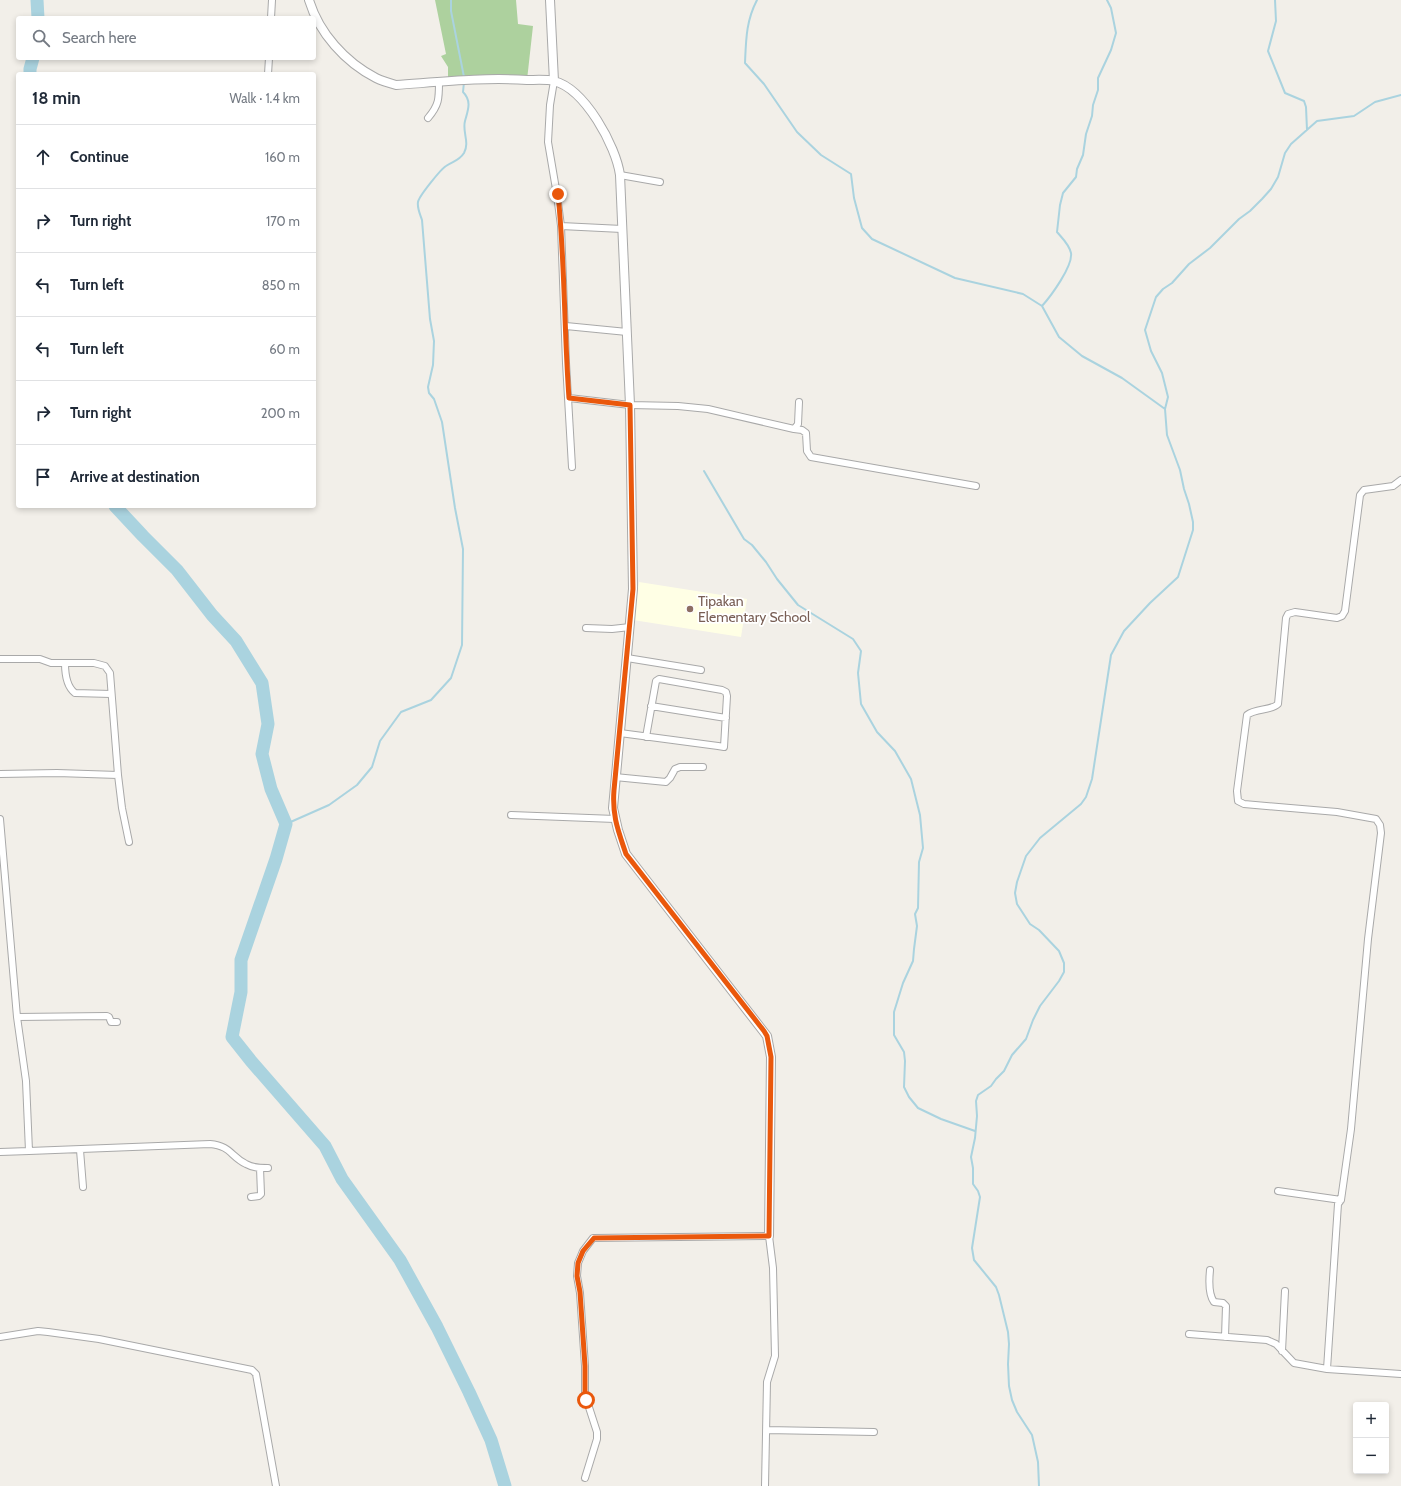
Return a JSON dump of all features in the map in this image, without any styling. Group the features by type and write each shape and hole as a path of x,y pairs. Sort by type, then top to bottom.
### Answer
{"street":[{"path":"271,16 272,0"},
{"path":"309,0 315,16"},
{"path":"550,0 554,81 550,105 548,142 558,194 561,226 566,326 566,363 572,467"},
{"path":"316,18 326,35 343,54 359,68 377,79 396,85 476,80 518,79 554,81 570,90 592,113 603,130 618,163 620,175 630,405 633,589 613,808 626,854 767,1036 771,1057 769,1236 774,1268 775,1356 768,1382 765,1486"},
{"path":"268,72 269,60"},
{"path":"428,118 436,108 438,102 439,82"},
{"path":"620,175 660,182"},
{"path":"561,226 622,229"},
{"path":"566,326 627,332"},
{"path":"569,398 630,405 678,406 708,409 802,430 806,433 807,451 811,457 976,486"},
{"path":"794,429 798,424 799,402"},
{"path":"1327,1368 1338,1204 1341,1200 1350,1128 1368,939 1381,832 1380,825 1376,820 1337,812 1244,804 1238,802 1237,791 1247,715 1252,711 1275,707 1278,704 1286,618 1288,614 1295,612 1337,618 1342,616 1345,611 1360,495 1364,490 1394,486 1401,480"},
{"path":"586,628 612,629 630,627"},
{"path":"627,658 701,670"},
{"path":"0,659 40,659 51,663 94,663 105,666 110,673 118,775 122,808 130,842"},
{"path":"65,663 66,677 72,691 75,693 111,694"},
{"path":"620,733 646,737 724,747 726,692 722,690 659,679 656,681 646,737"},
{"path":"651,706 726,718"},
{"path":"615,777 666,782 670,778 673,771 680,767 703,767"},
{"path":"0,774 57,773 118,775"},
{"path":"511,815 615,819"},
{"path":"0,818 17,1017 26,1081 29,1151"},
{"path":"17,1017 107,1016 111,1022 117,1022"},
{"path":"0,1152 210,1144 220,1145 227,1148 238,1159 246,1164 254,1167 268,1168"},
{"path":"80,1150 83,1187"},
{"path":"251,1197 262,1194 260,1168"},
{"path":"1278,1191 1341,1200"},
{"path":"585,1478 597,1432 585,1395 585,1366 580,1292 577,1276 578,1263 587,1245 594,1238 769,1236"},
{"path":"1210,1270 1209,1281 1211,1297 1214,1302 1223,1303 1226,1306 1225,1337"},
{"path":"1282,1351 1285,1291"},
{"path":"0,1337 48,1332 99,1339 252,1370 256,1374 276,1486"},
{"path":"1190,1334 1267,1340 1276,1344 1294,1363 1327,1368 1401,1374"},
{"path":"766,1430 874,1432"}],"shaded area":[{"name":"Tipakan Elementary School","path":"639,582 747,599 741,637 633,620"}],"green space":[{"path":"435,0 516,0 518,24 533,26 527,80 448,82 448,67 441,56 446,54"}],"waterway":[{"path":"37,0 38,16"},
{"path":"451,0 451,11 464,77"},
{"path":"757,0 753,8 746,38 745,63 764,84 797,132 821,155 851,174 854,198 862,228 872,239 955,278 1023,294 1042,306 1059,337 1082,356 1122,378 1165,409"},
{"path":"1042,306 1061,281 1071,259 1069,247 1057,232 1060,205 1063,193 1076,177 1077,169 1083,155 1086,134 1098,90 1098,78 1111,50 1116,33 1111,8 1107,0"},
{"path":"1275,0 1276,21 1268,51 1285,93 1304,101 1306,107 1307,130"},
{"path":"30,72 32,60"},
{"path":"286,824 329,805 357,785 372,767 380,741 401,712 431,700 451,678 462,645 463,549 455,508 442,422 434,399 429,393 428,387 433,365 434,341 430,319 422,220 418,202 422,194 443,168 460,158 466,149 464,125 468,109 468,99 463,92 464,82"},
{"path":"1039,1486 1038,1462 1032,1435 1017,1412 1012,1400 1009,1386 1008,1332 999,1295 996,1287 974,1260 972,1248 980,1197 973,1184 971,1157 975,1138 977,1116 976,1101 978,1095 991,1086 1004,1071 1012,1055 1026,1039 1040,1006 1064,972 1064,963 1059,951 1039,930 1030,924 1017,904 1015,893 1017,882 1026,856 1040,838 1081,804 1086,797 1092,779 1111,655 1124,631 1150,603 1178,577 1193,530 1193,522 1180,470 1167,435 1165,409 1168,397 1162,373 1151,351 1145,330 1156,297 1163,289 1172,283 1189,264 1210,248 1239,219 1250,211 1271,189 1278,177 1285,153 1291,144 1317,121 1354,116 1375,102 1401,95"},
{"path":"704,471 744,539 752,545 766,562 777,579 798,605 853,639 861,651 858,673 861,704 877,732 895,751 911,779 920,815 923,848 919,862 918,908 915,914 917,926 913,961 903,983 894,1012 894,1035 904,1052 904,1087 909,1097 918,1108 941,1119 975,1131"},
{"path":"117,508 177,570 212,615 236,641 262,683 268,724 262,754 271,789 286,824 276,859 241,960 241,992 232,1037 325,1146 342,1179 400,1260 437,1327 469,1392 491,1440 505,1486"}],"place":[{"name":"Tipakan Elementary School","path":"690,609"}],"route":[{"path":"558,194 561,226 566,326 566,363 569,398 630,405 633,589 614,790 613,808 615,819 626,854 764,1031 767,1036 771,1057 769,1236 594,1238 583,1251 578,1263 577,1276 580,1292 586,1400"}]}
